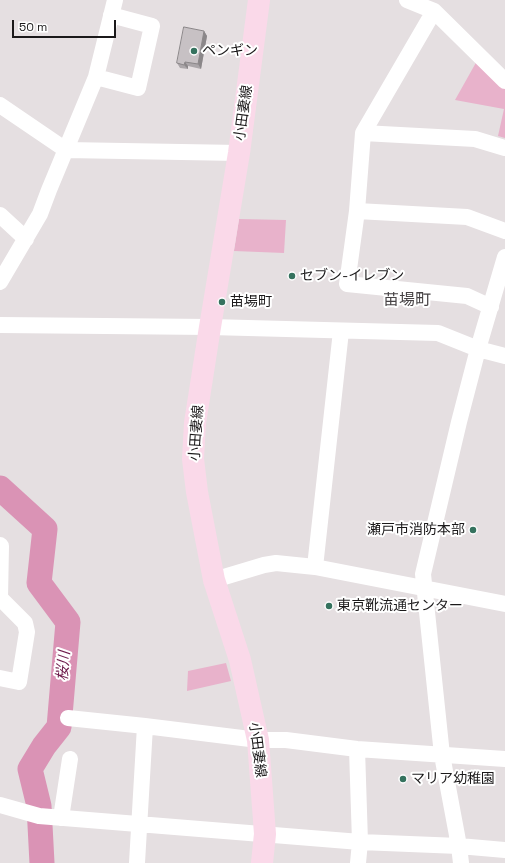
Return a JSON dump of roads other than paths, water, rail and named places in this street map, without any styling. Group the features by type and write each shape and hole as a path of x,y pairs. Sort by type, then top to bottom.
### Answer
{"street":[{"name":"小田妻線","path":"259,0 239,153 195,423 193,459 197,492 214,580 240,660 258,740 265,834 262,863"},
{"path":"407,0 434,12 505,81"},
{"path":"0,282 40,214 96,77 113,7 152,26 138,88 96,77"},
{"path":"434,12 363,133 357,212 347,284 466,296 491,307"},
{"path":"0,105 66,150 239,153"},
{"path":"363,133 475,139 505,148"},
{"path":"357,212 467,217 505,231"},
{"path":"0,215 26,239"},
{"path":"461,863 442,755 424,574 459,422 478,349 505,257"},
{"path":"0,325 210,327 438,333 478,349 505,356"},
{"path":"314,567 341,331"},
{"path":"0,545 0,598 25,623 27,632 19,682 0,678"},
{"path":"214,580 264,565 276,563 314,567 505,604"},
{"path":"68,718 258,740 286,740 357,749 505,760"},
{"path":"137,863 145,726"},
{"path":"357,749 360,842 358,863"},
{"path":"61,818 70,759"},
{"path":"0,805 39,816 61,818 360,842 459,846 505,850"}],"waterway":[{"name":"桜川","path":"0,488 45,529 39,583 68,622 59,727 44,746 30,769 39,806 42,863"}],"place":[{"name":"ペンギン","path":"194,51"},
{"name":"セブン-イレブン","path":"292,276"},
{"name":"苗場町","path":"222,302"},
{"name":"瀬戸市消防本部","path":"473,530"},
{"name":"東京靴流通センター","path":"329,606"},
{"name":"マリア幼稚園","path":"403,779"}],"district":[{"name":"苗場町","path":"407,301"}]}
